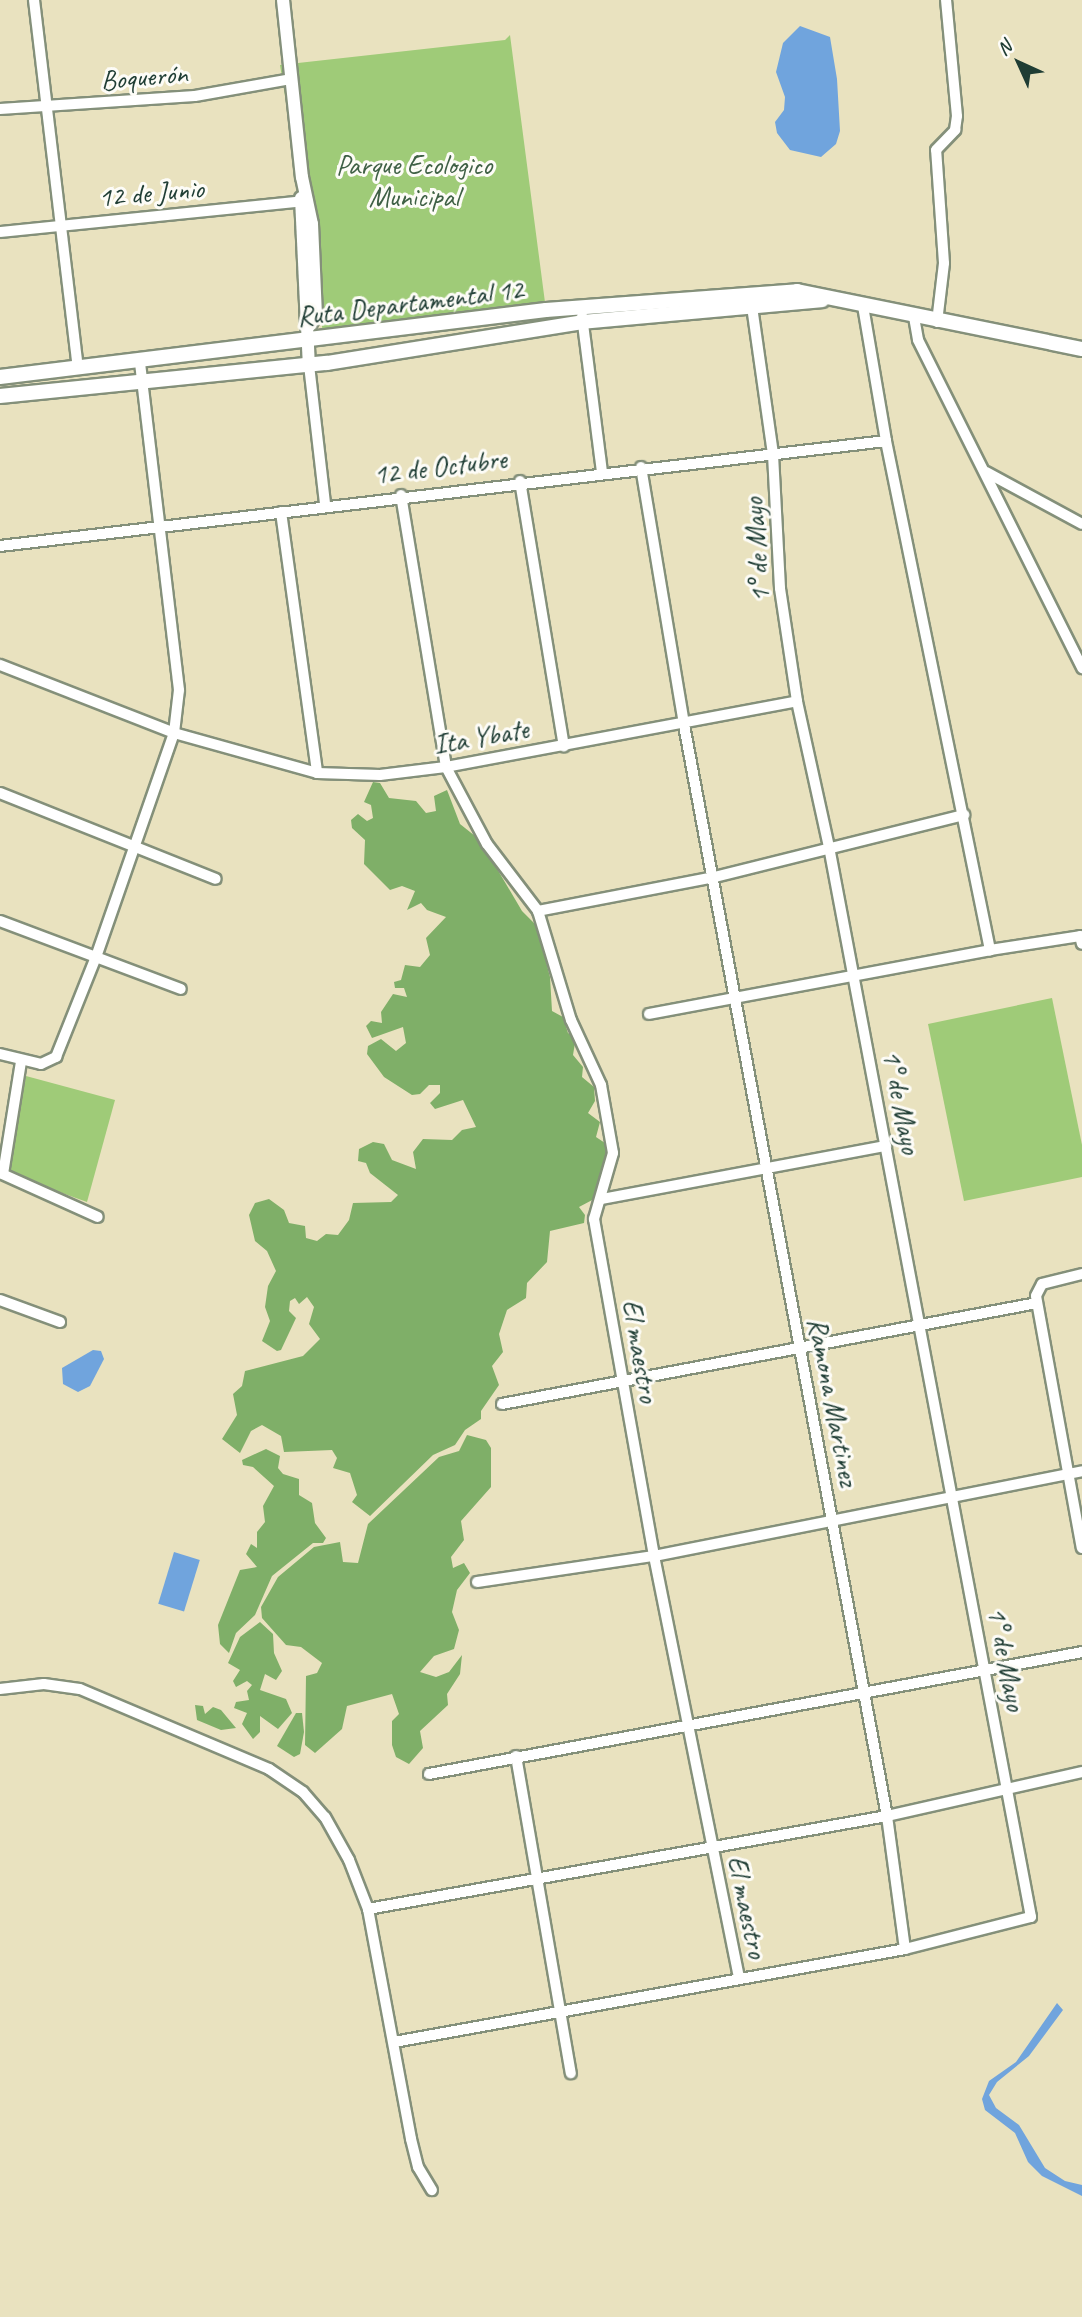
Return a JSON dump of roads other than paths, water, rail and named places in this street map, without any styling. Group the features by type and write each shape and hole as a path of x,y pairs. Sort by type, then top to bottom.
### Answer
{"main road":[{"name":"Ruta Departamental 12","path":"0,396 309,365 582,322 751,300 797,290 937,322 1082,349"},
{"name":"Ruta Departamental 12","path":"0,377 140,362 580,306 751,300"}],"street":[{"path":"34,0 43,104 78,368"},
{"path":"283,0 316,314 310,325 309,365 325,504"},
{"path":"937,322 944,263 936,150 955,130 957,116 946,0"},
{"name":"Boquerón","path":"0,109 43,104 195,96 291,79"},
{"name":"12 de Junio","path":"0,232 304,201"},
{"name":"1° de Mayo","path":"751,300 773,454 780,588 797,701 829,846 1031,1917 905,1949"},
{"path":"580,306 602,472"},
{"path":"863,306 886,440 990,950"},
{"path":"914,317 918,340 1082,668"},
{"path":"0,1054 22,1062 41,1064 55,1057 96,957 132,846 174,733 179,690 162,524 140,362"},
{"name":"12 de Octubre","path":"0,545 281,512 325,504 886,440"},
{"name":"Ramona Martinez","path":"641,467 684,725 715,877 887,1816 905,1949"},
{"path":"986,472 1082,524"},
{"path":"520,481 564,746"},
{"name":"El maestro","path":"401,495 446,767 487,844 538,911 571,1020 601,1085 613,1153 602,1199 594,1219 686,1726 739,1978"},
{"path":"281,512 317,773"},
{"name":"Ita Ybate","path":"0,665 174,733 317,773 380,775 446,767 684,725 797,701"},
{"path":"0,793 216,879"},
{"path":"538,911 715,877 829,846 964,815"},
{"path":"0,921 181,989"},
{"path":"649,1014 990,950 1080,936 1082,944"},
{"path":"22,1062 1,1174 98,1217"},
{"path":"602,1199 886,1146"},
{"path":"1082,1274 1042,1284 1037,1303 1082,1548"},
{"path":"0,1300 60,1322"},
{"path":"502,1404 1037,1303"},
{"path":"477,1582 654,1556 1082,1471"},
{"path":"429,1774 1082,1652"},
{"path":"0,1689 44,1684 80,1689 287,1778 325,1817 349,1860 368,1909 411,2140 418,2167 432,2190"},
{"path":"516,1756 571,2073"},
{"path":"368,1909 887,1816 1082,1772"},
{"path":"394,2042 905,1949"}],"water":[{"path":"800,26 830,37 837,79 840,131 836,144 821,157 790,150 777,133 775,122 784,110 785,97 776,72 783,43"},
{"path":"93,1350 101,1351 104,1359 90,1386 78,1392 63,1384 62,1368"},
{"path":"174,1552 200,1560 184,1612 158,1604"},
{"path":"1057,2003 1063,2010 1029,2056 997,2082 989,2095 996,2108 1019,2125 1045,2168 1065,2181 1082,2185 1082,2196 1042,2176 1028,2162 1015,2133 985,2110 982,2099 989,2081 1016,2062"}],"park label":[{"name":"Parque Ecologico Municipal","path":"414,181"}]}
